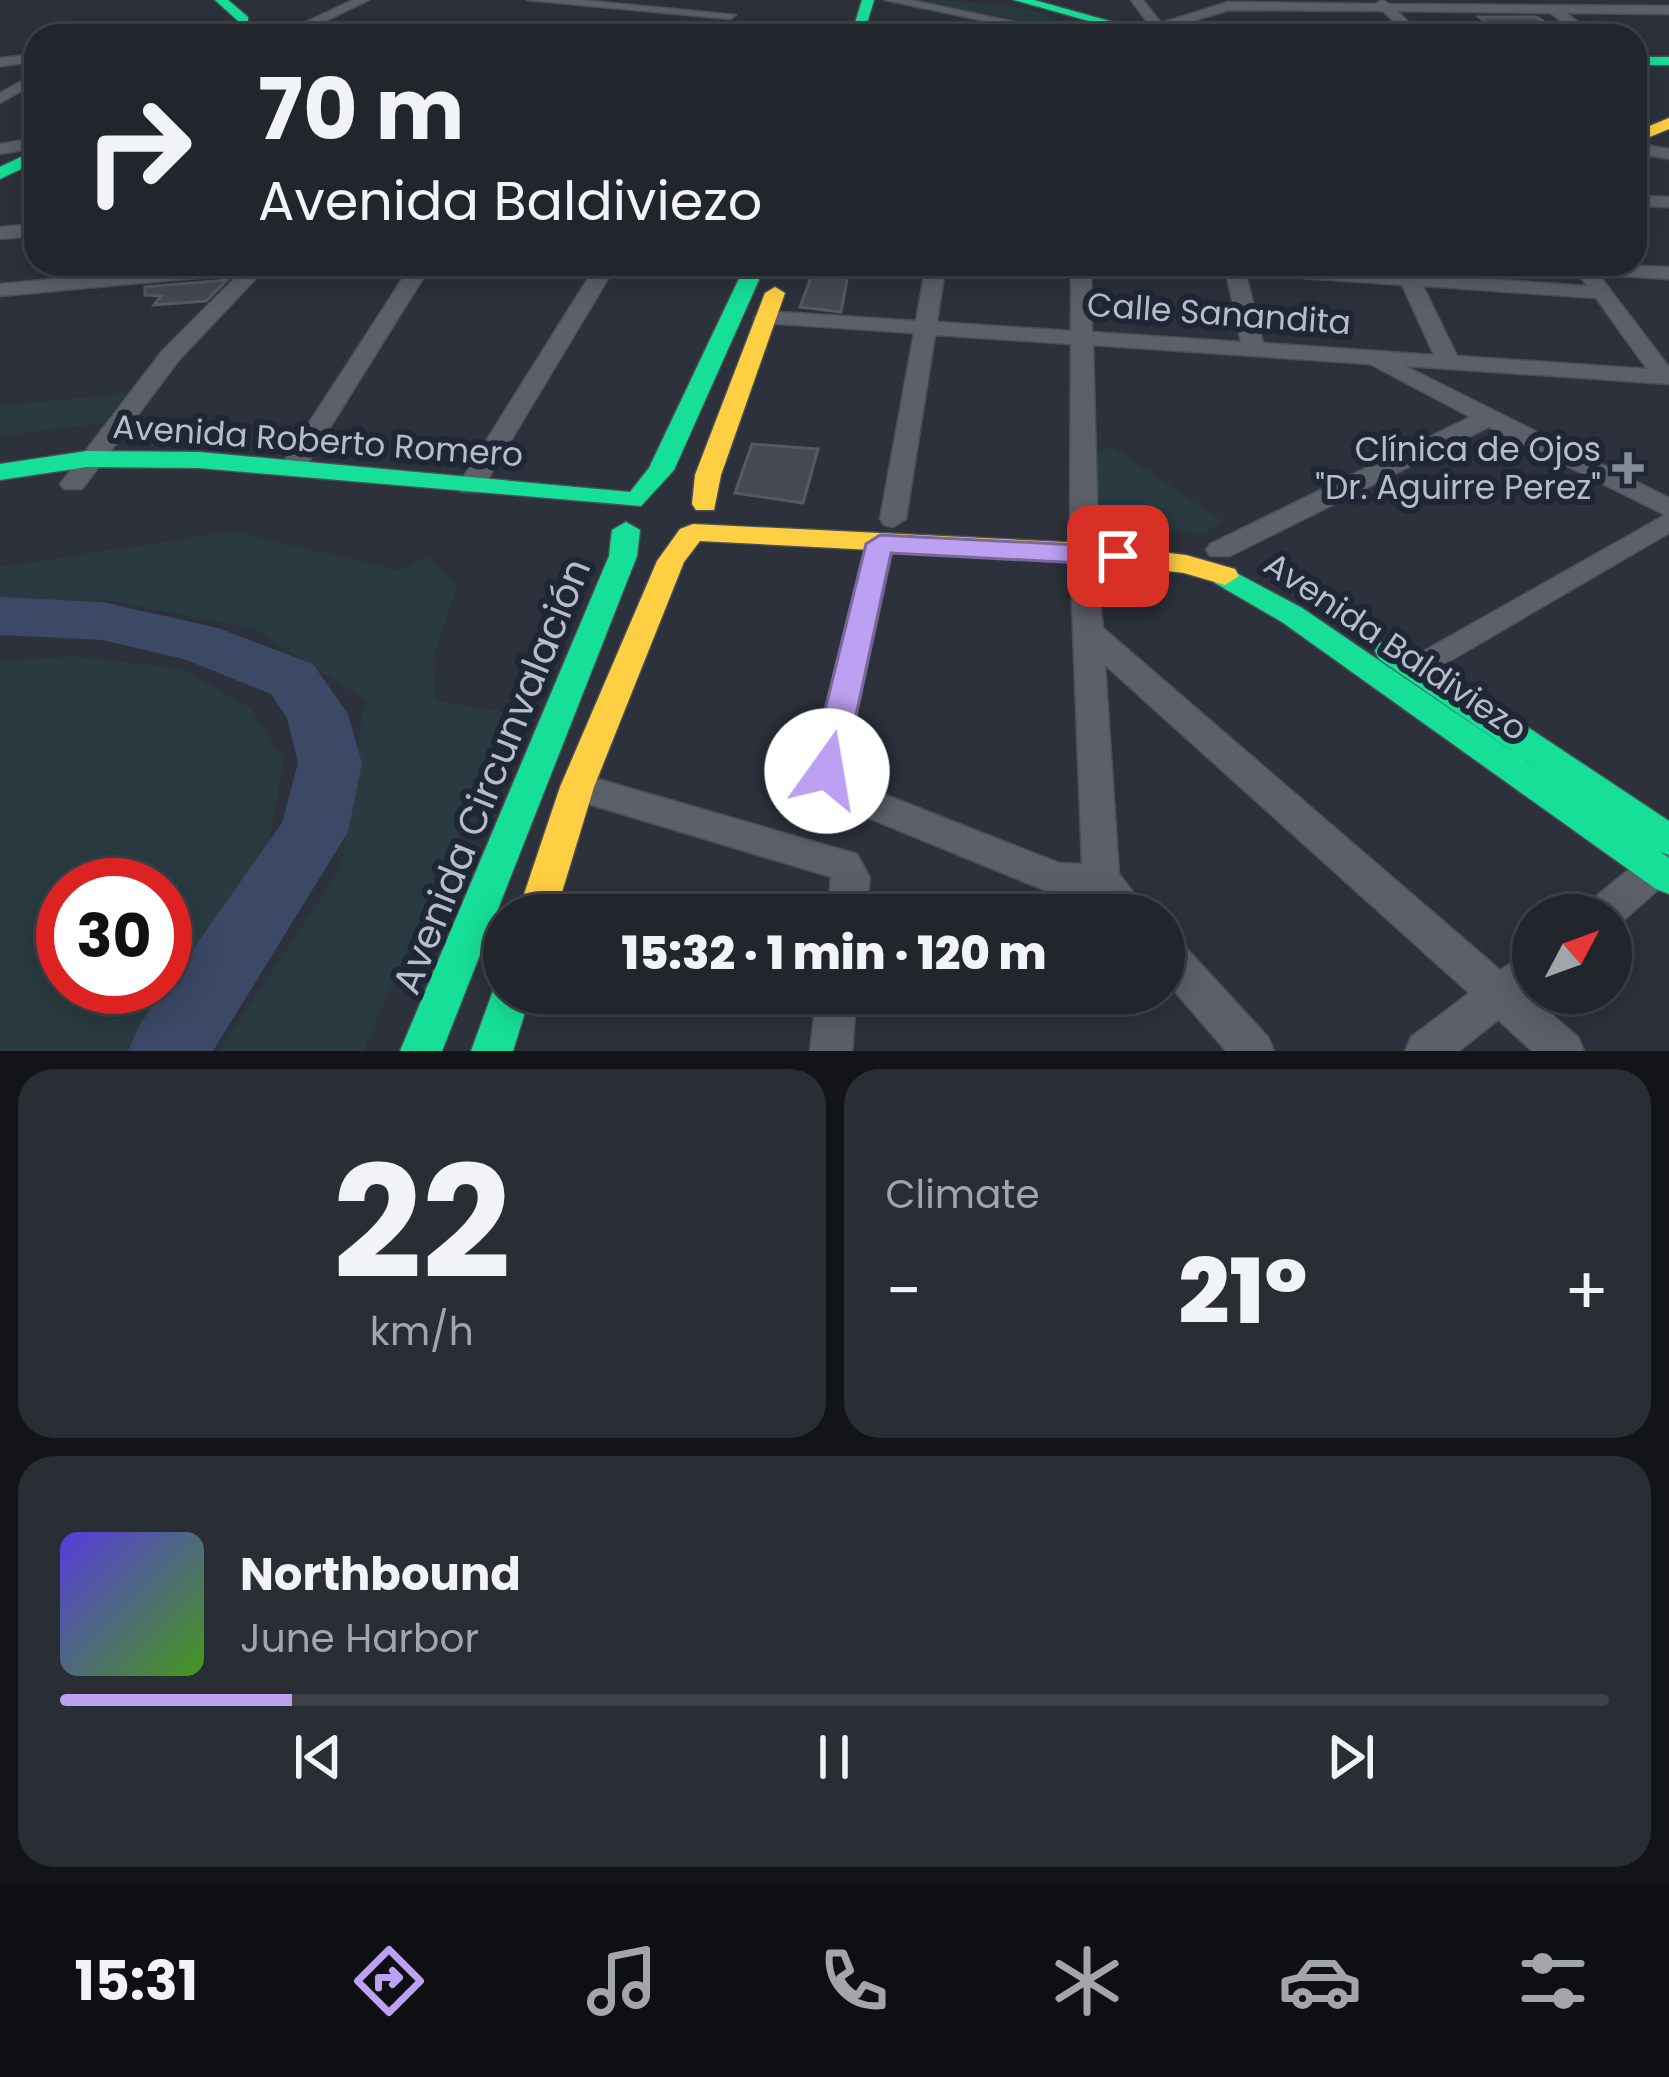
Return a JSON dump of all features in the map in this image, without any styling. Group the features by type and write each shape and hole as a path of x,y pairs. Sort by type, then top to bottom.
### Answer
{"main road":[{"path":"206,0 228,24"},
{"path":"221,0 244,20 238,24"},
{"path":"1020,0 1069,22"},
{"path":"990,8 1069,22 1113,24"},
{"name":"Avenida Circunvalación","path":"421,1051 622,556 631,513 661,470 750,276"},
{"path":"543,894 577,787 671,561 706,520 708,475 781,276"},
{"name":"Avenida Roberto Romero","path":"0,491 80,472 199,460 470,487 631,513"},
{"name":"Avenida Roberto Romero","path":"0,472 80,472 631,513"},
{"name":"Avenida Baldiviezo","path":"886,531 706,505 686,491 672,489 631,513 654,541 692,534 886,531 1220,550 1275,573 1417,669 1666,861"},
{"name":"Avenida Baldiviezo","path":"1084,543 1231,578 1666,861"},
{"path":"493,1051 504,1014"}],"street":[{"path":"311,24 363,0"},
{"path":"533,0 734,9 722,24"},
{"path":"891,0 990,8"},
{"path":"1173,24 1226,3 1546,4 1669,10"},
{"path":"1382,3 1404,24"},
{"path":"1546,4 1574,24"},
{"path":"0,290 148,276"},
{"path":"80,472 171,355 254,276"},
{"path":"292,469 414,276"},
{"path":"470,487 600,276"},
{"path":"934,276 886,531 827,771 856,798 1057,879 1101,880"},
{"path":"1081,276 1084,543 1101,880 1113,894"},
{"path":"1237,276 1253,349"},
{"path":"1408,276 1450,362"},
{"path":"1444,276 1605,293"},
{"path":"1591,276 1666,377"},
{"name":"Calle Sanandita","path":"765,317 1666,377"},
{"path":"1367,356 1669,508"},
{"path":"1220,550 1491,416"},
{"path":"1417,669 1669,522"},
{"path":"1088,632 1563,1051"},
{"path":"577,787 844,865 850,878 848,894"},
{"path":"1627,894 1666,861"},
{"path":"1185,975 1253,1051"},
{"path":"1426,1051 1512,984"},
{"path":"831,1051 835,1014"}],"shaded area":[{"path":"901,0 1014,7 1036,11 1060,24"},
{"path":"125,394 103,423 0,436 0,405"},
{"path":"1111,446 1223,521 1204,534 1101,525 1096,453"},
{"path":"235,531 399,571 428,555 457,585 434,655 435,700 513,714 363,1051 219,1051 341,867 365,700 255,629 112,601 0,599 0,567"},
{"path":"74,656 182,669 250,708 284,759 267,854 192,963 192,858 36,858 36,1014 157,1014 131,1051 0,1051 0,661"}],"building":[{"path":"1479,17 1537,17 1547,24 1489,24"},
{"path":"812,276 848,276 841,312 800,307"},
{"path":"227,280 206,301 154,305 161,296 145,295 145,287"},
{"path":"752,444 818,449 803,503 735,493"}],"waterway":[{"path":"0,616 102,621 198,642 292,679 317,714 330,763 314,832 168,1051"}],"traffic: fast":[{"path":"221,0 244,24"},
{"path":"861,24 868,0"},
{"path":"1020,0 1111,24"},
{"path":"1647,61 1669,61"},
{"path":"0,174 24,161"},
{"path":"642,494 661,470 750,276"},
{"path":"0,472 87,459 199,460 632,500"},
{"path":"421,1051 623,556 626,530"},
{"path":"1225,576 1292,615 1669,878"},
{"path":"1390,651 1669,840"},
{"path":"492,1051 504,1014"}],"traffic: slow":[{"path":"1647,133 1669,123"},
{"path":"705,504 708,475 775,293"},
{"path":"693,532 1084,552 1186,564 1225,576"},
{"path":"543,894 577,787 671,561 690,535"}],"place":[{"name":"Clínica de Ojos \"Dr. Aguirre Perez\"","path":"1628,468"}],"route":[{"path":"827,771 880,544 1118,556"}]}
